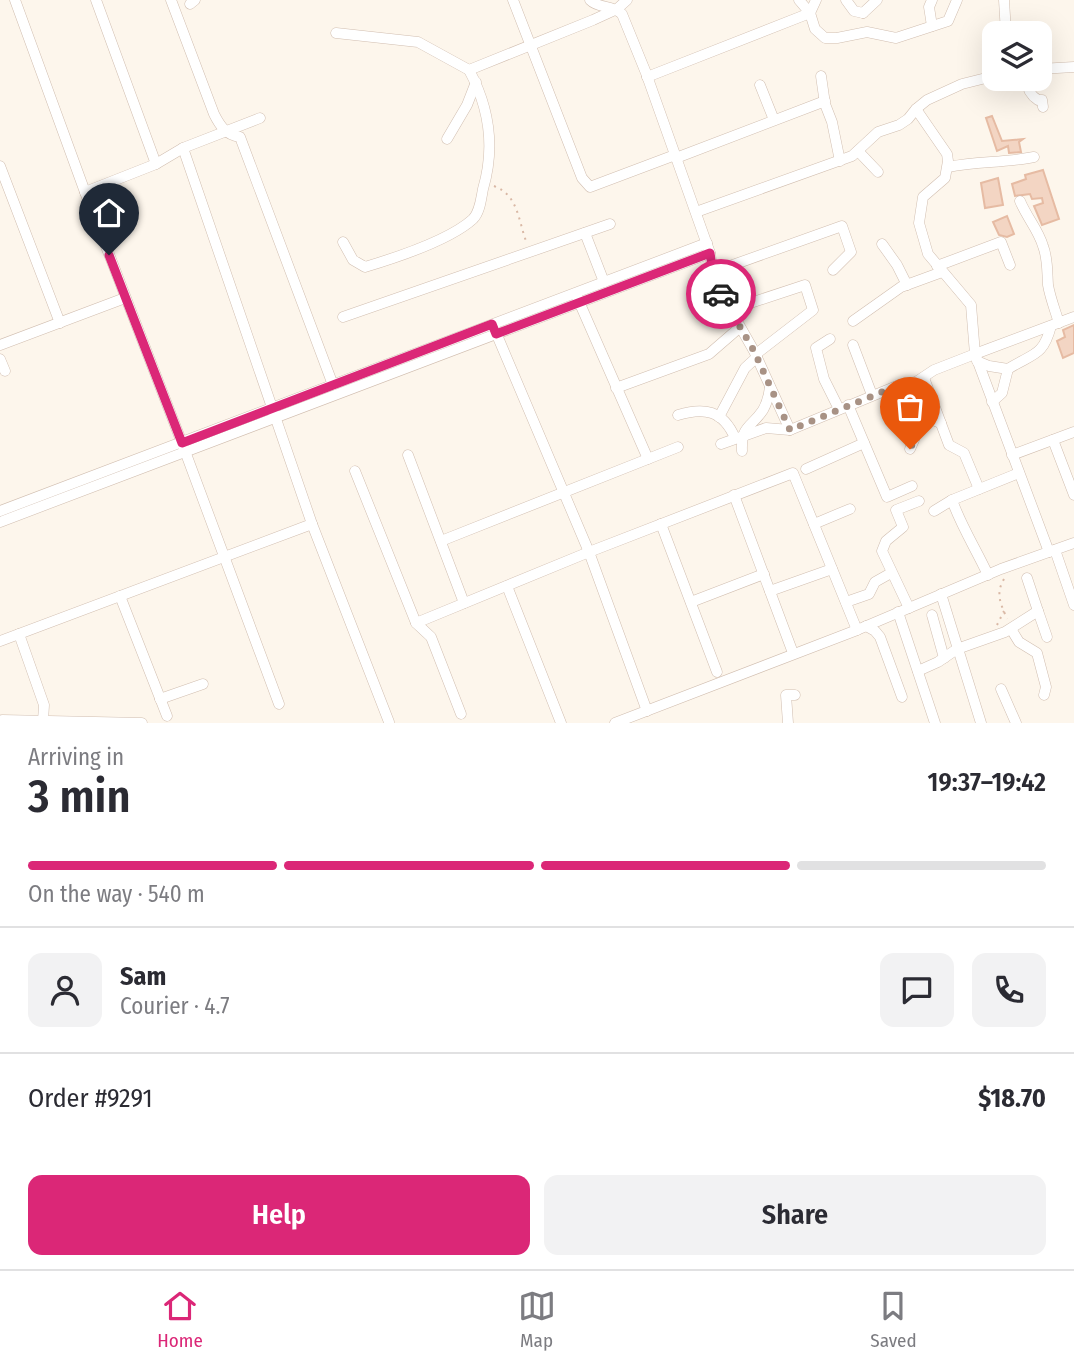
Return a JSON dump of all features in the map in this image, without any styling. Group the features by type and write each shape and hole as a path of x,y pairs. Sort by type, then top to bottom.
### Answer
{"street":[{"path":"15,0 279,704"},
{"path":"96,0 156,164"},
{"path":"171,0 214,114 226,131 240,137 332,385"},
{"path":"513,0 582,178 590,187 825,101"},
{"path":"590,0 594,4 617,9 622,14 648,77 696,212 713,272 729,310 756,355 790,430"},
{"path":"469,69 617,9 628,0"},
{"path":"799,0 810,13 815,29 825,38 871,32 896,38 948,21 957,0"},
{"path":"648,77 810,13 816,0"},
{"path":"846,0 855,11 863,13"},
{"path":"862,0 863,13"},
{"path":"863,13 877,0"},
{"path":"932,0 929,7 932,26"},
{"path":"1004,0 1005,21"},
{"path":"336,33 418,42 469,69 476,82 489,129 490,160 475,217 461,227 414,250 365,267 354,260 343,242"},
{"path":"1052,68 1074,67"},
{"path":"821,76 840,161"},
{"path":"696,212 840,161 858,151 878,132 908,119 927,100 962,84 982,79"},
{"path":"447,139 467,105 476,82"},
{"path":"760,85 774,120"},
{"path":"1029,91 1033,97 1042,100 1043,107"},
{"path":"916,109 945,150 948,167 941,183 923,197 919,223 925,248 971,305 976,358 1018,473 1074,605"},
{"path":"85,192 156,164 183,148 260,118"},
{"path":"183,148 312,524 389,722"},
{"path":"858,151 878,172"},
{"path":"948,167 1034,157"},
{"path":"0,166 60,323"},
{"path":"976,358 989,366 1008,369 1038,352 1046,344 1055,324 1044,249 1038,230 1026,216 1020,201"},
{"path":"343,317 610,223"},
{"path":"713,272 842,226 851,252 833,270"},
{"path":"585,233 604,282"},
{"path":"853,321 907,285 1001,242 1010,265"},
{"path":"882,244 907,285"},
{"path":"577,298 604,282 708,248"},
{"path":"0,510 274,414 708,248"},
{"path":"719,416 745,368 756,355 813,310 805,285 729,310"},
{"path":"0,345 125,298"},
{"path":"577,298 648,459"},
{"path":"722,443 766,428 790,430 872,395 920,380 934,370 976,358 1074,317"},
{"path":"616,388 709,354 739,328"},
{"path":"274,414 332,385 494,329"},
{"path":"494,329 589,552 647,711"},
{"path":"830,339 816,348 824,379 844,407 864,443 887,496 912,486"},
{"path":"853,345 872,395"},
{"path":"0,359 5,371"},
{"path":"992,402 1002,393 1008,369"},
{"path":"910,449 921,405 920,380"},
{"path":"920,380 941,423 948,445 964,453 979,489"},
{"path":"738,437 763,410 770,387"},
{"path":"921,405 930,419 941,423"},
{"path":"678,415 696,410 714,413 738,437 742,451"},
{"path":"1012,455 1074,432"},
{"path":"1053,440 1073,492"},
{"path":"806,469 864,443"},
{"path":"0,522 184,447"},
{"path":"441,541 678,447"},
{"path":"408,455 464,603"},
{"path":"355,471 416,623 432,637 461,714"},
{"path":"416,623 793,473 846,602 861,628 876,631 880,637 902,697"},
{"path":"988,575 957,514 943,506 1018,473"},
{"path":"734,495 793,653"},
{"path":"909,608 881,551 886,541 903,527 897,510 919,501"},
{"path":"814,524 850,509"},
{"path":"0,641 312,524"},
{"path":"661,524 717,672"},
{"path":"615,723 861,628 1011,565 1074,543"},
{"path":"770,591 832,569"},
{"path":"846,602 869,594 876,582 891,573"},
{"path":"691,602 764,574"},
{"path":"1027,578 1047,637"},
{"path":"507,586 561,723"},
{"path":"941,594 981,723"},
{"path":"120,596 167,716"},
{"path":"918,671 957,649 1011,629 1038,611"},
{"path":"898,612 935,723"},
{"path":"932,615 944,658"},
{"path":"1011,629 1019,642 1037,653 1046,687 1044,695"},
{"path":"19,634 44,705 43,721"},
{"path":"160,699 203,684"},
{"path":"1002,689 1016,723"},
{"path":"788,723 786,695 795,695"},
{"path":"2,720 142,723"}],"path":[{"path":"485,183 508,192 515,203 520,226 531,252"},
{"path":"1011,565 999,586 998,596 1011,629"}],"building":[{"path":"992,116 1002,141 1023,139 1019,142 1021,152 1009,153 1008,146 997,151 986,118"},
{"path":"1043,170 1059,219 1042,225 1034,206 1043,203 1042,198 1032,199 1030,194 1015,196 1012,184 1026,179 1025,175"},
{"path":"998,178 1003,205 985,208 981,183"},
{"path":"1007,216 1014,234 1007,237 999,235 993,222"},
{"path":"1074,325 1074,353 1063,358 1057,341 1065,337 1063,330"}],"way so far":[{"path":"721,294 754,351 790,430 899,385 916,382 921,405 910,449"}],"route":[{"path":"109,255 182,443 492,324 496,334 710,253 713,273 721,294"}]}
